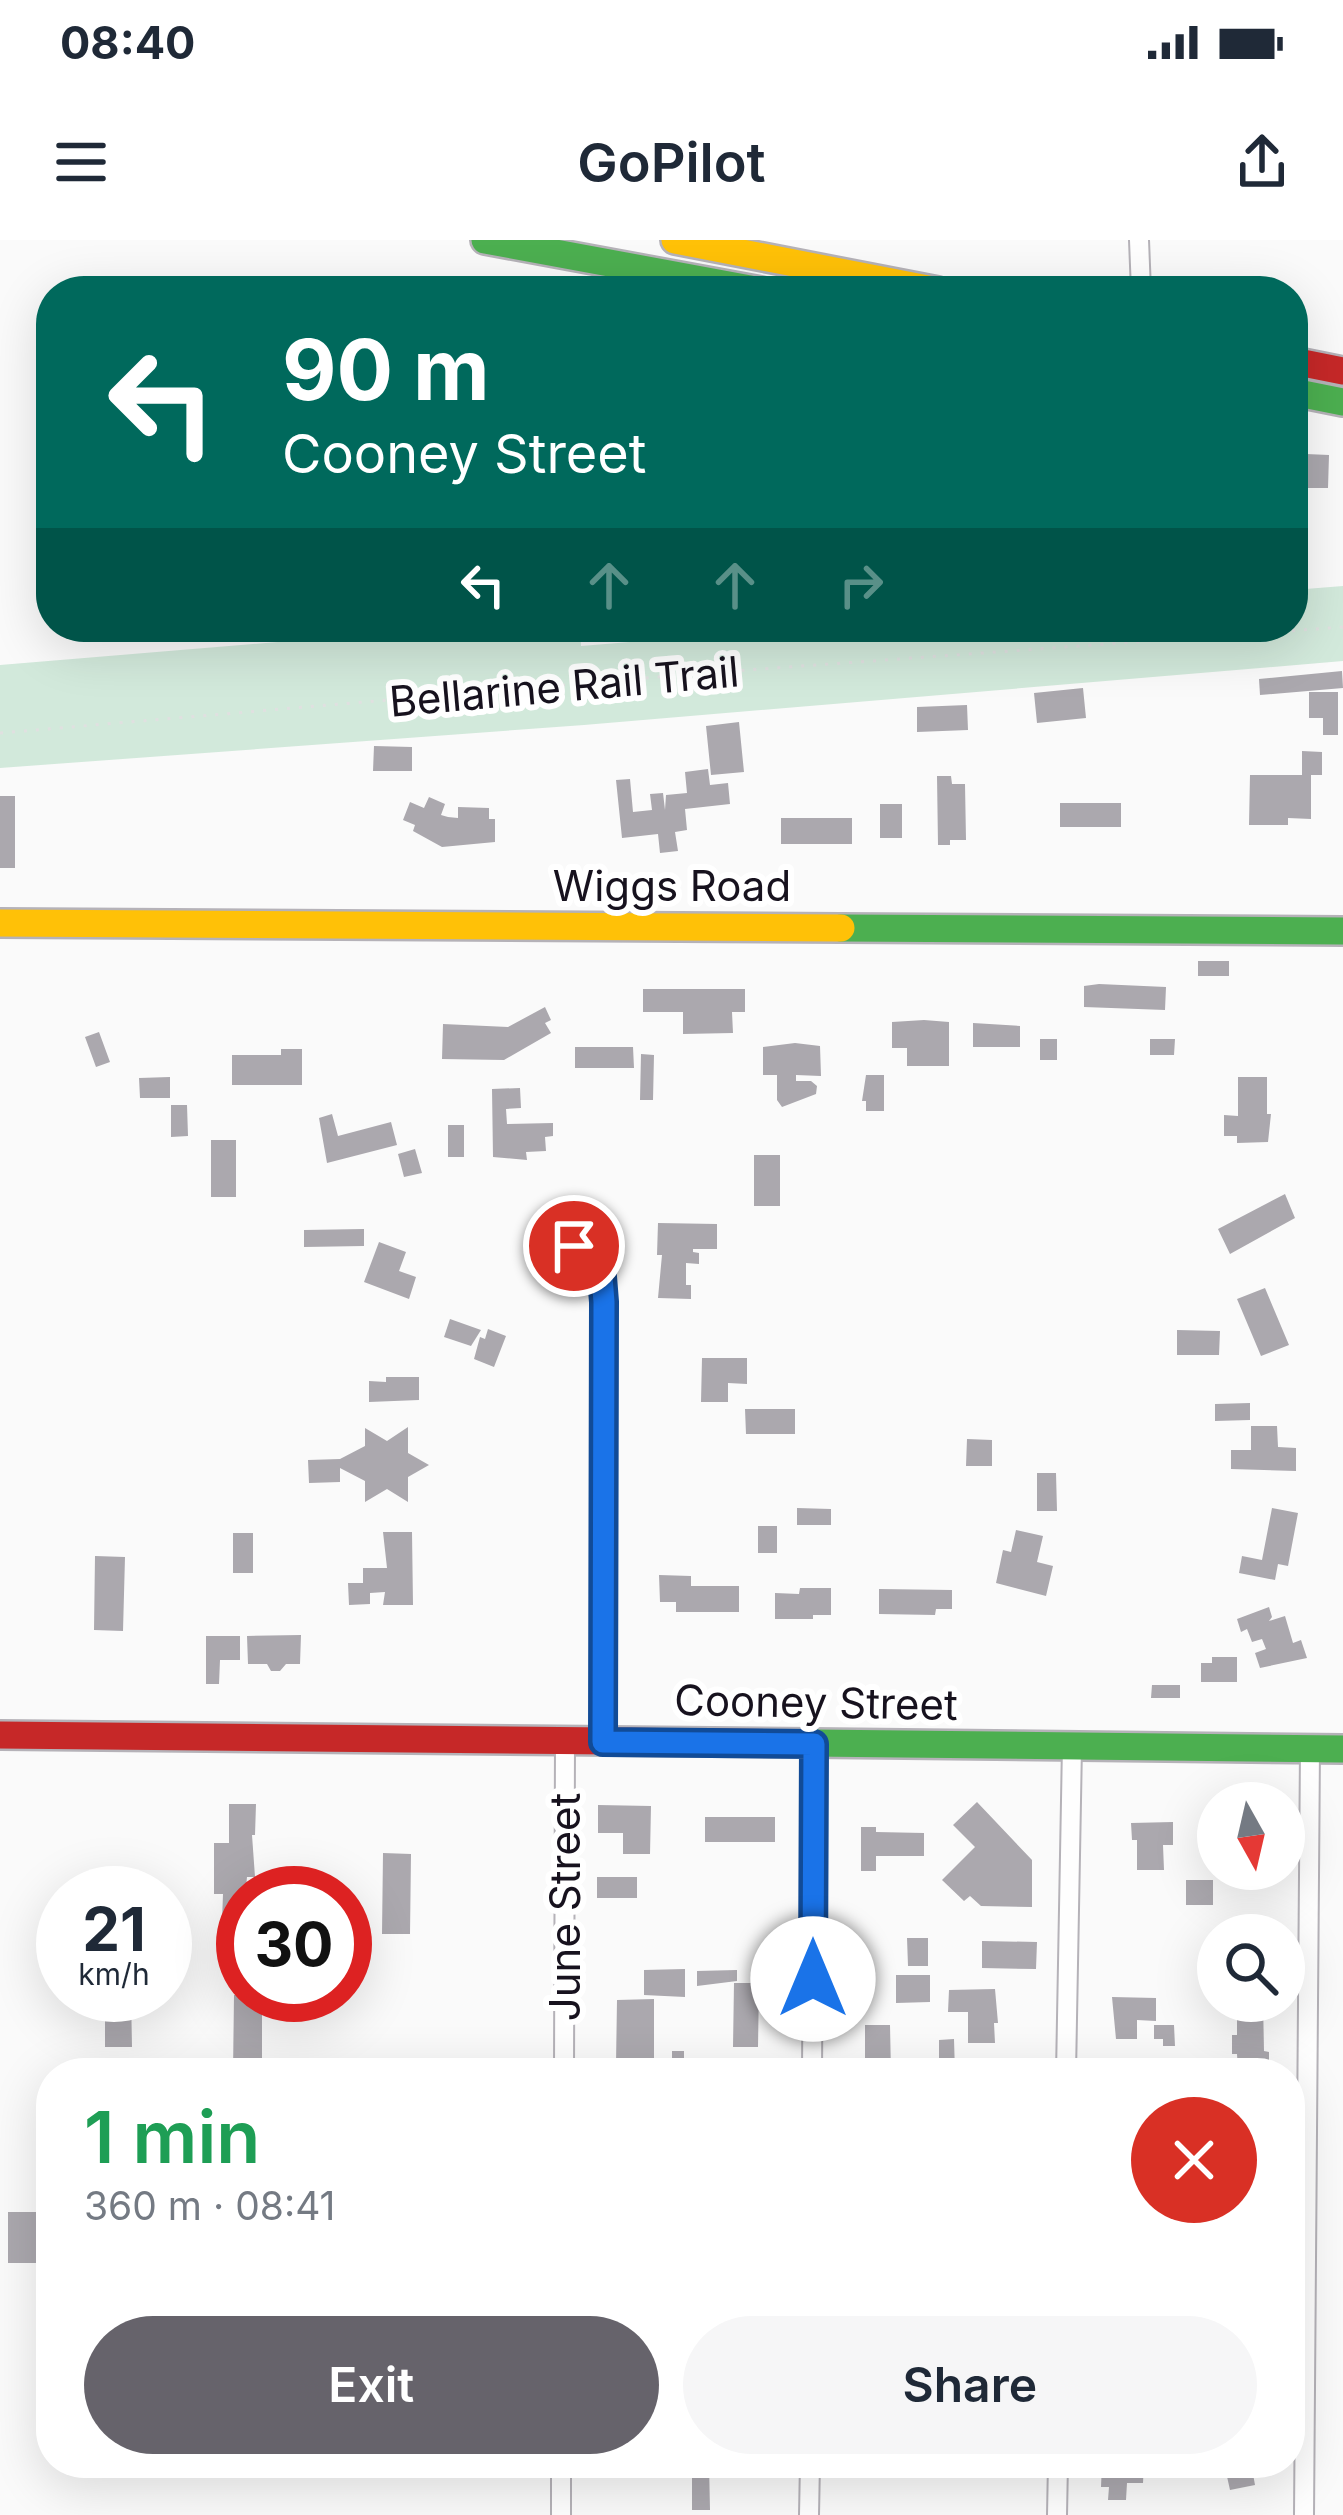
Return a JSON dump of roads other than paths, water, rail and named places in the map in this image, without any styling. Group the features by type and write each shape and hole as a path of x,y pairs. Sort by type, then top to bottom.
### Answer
{"main road":[{"path":"485,240 680,276"},
{"path":"675,240 861,276"},
{"path":"1308,364 1343,370"},
{"path":"1308,395 1343,402"},
{"name":"Wiggs Road","path":"0,922 1343,932"},
{"name":"Cooney Street","path":"0,1735 1343,1749"}],"street":[{"path":"1139,240 1140,276"},
{"path":"574,1246 593,1262 603,1290 603,1742"},
{"name":"June Street","path":"564,2058 565,1742"},
{"path":"812,2058 814,1744"},
{"path":"1066,2058 1072,1747"},
{"path":"1305,2387 1310,1749"},
{"path":"561,2478 561,2515"},
{"path":"809,2515 810,2478"},
{"path":"1057,2515 1058,2478"},
{"path":"1304,2478 1304,2515"}]}
